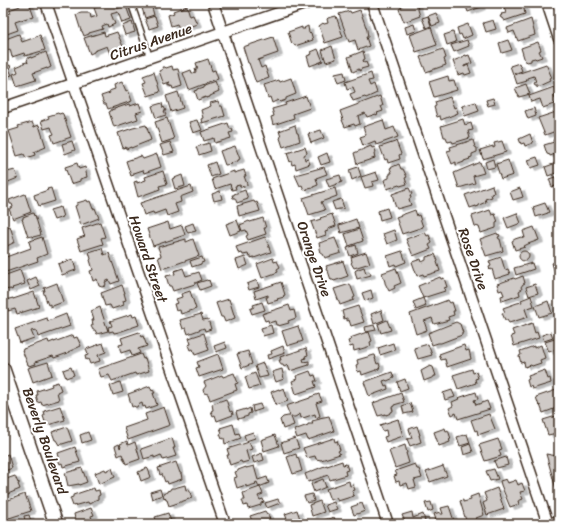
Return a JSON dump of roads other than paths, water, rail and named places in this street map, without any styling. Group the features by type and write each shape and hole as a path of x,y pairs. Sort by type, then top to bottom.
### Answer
{"main road":[{"name":"Beverly Boulevard","path":"3,369 56,524"}],"street":[{"name":"Howard Street","path":"46,3 225,524"},
{"name":"Orange Drive","path":"213,3 388,524"},
{"name":"Citrus Avenue","path":"4,105 73,84 307,3"},
{"name":"Rose Drive","path":"372,3 548,524"},
{"path":"547,3 559,39"},
{"path":"552,524 559,522"}],"lane":[{"path":"131,3 150,58"}]}
